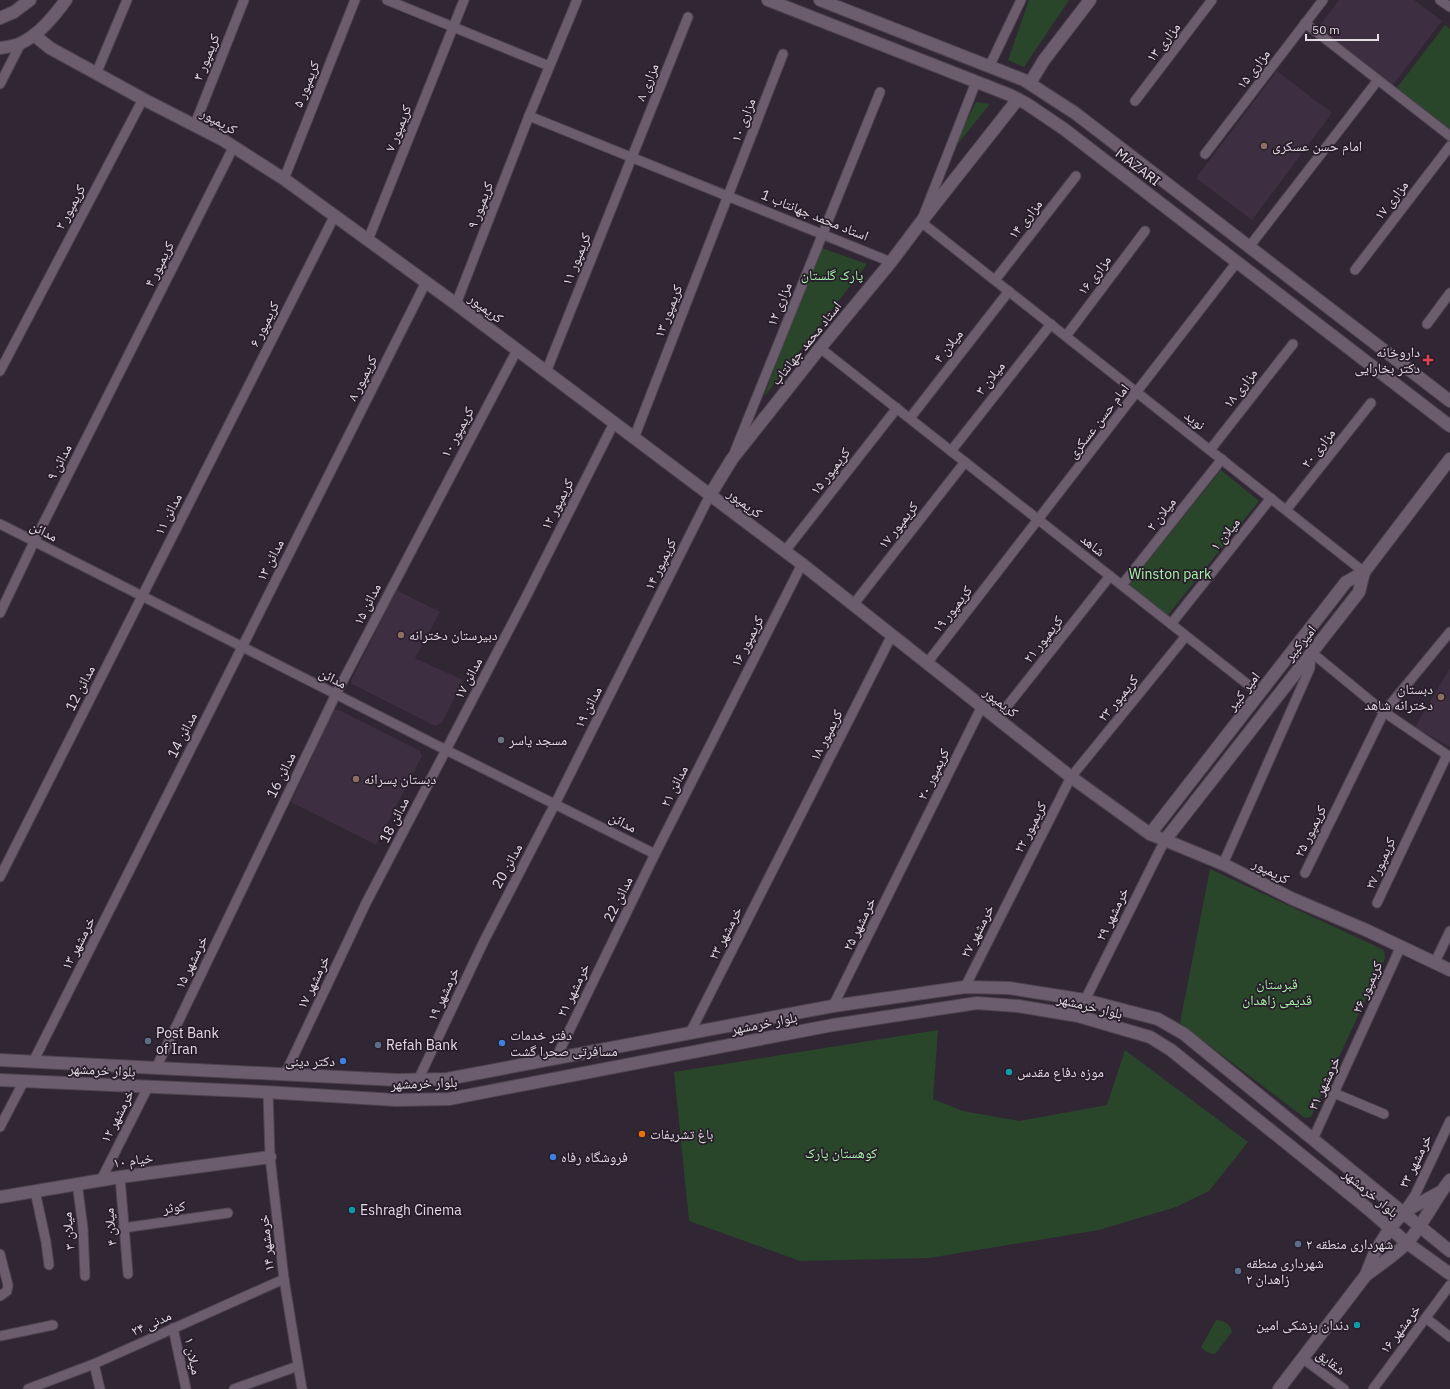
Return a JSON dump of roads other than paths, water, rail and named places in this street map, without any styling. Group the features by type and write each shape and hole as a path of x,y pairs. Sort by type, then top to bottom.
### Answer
{"main road":[{"path":"0,18 14,12 30,0"},
{"path":"0,48 21,43 34,35 53,16 66,0"},
{"name":"MAZARI","path":"768,0 1018,99 1064,129 1450,426"},
{"name":"MAZARI","path":"820,0 1030,83 1075,113 1450,401"},
{"path":"1030,83 1044,60 1090,0"},
{"name":"کریمپور","path":"34,35 50,48 96,74 195,124 234,146 335,215 785,551 1071,777 1150,834 1223,864 1293,899 1366,930 1450,970"},
{"name":"استاد محمد جهانتاب","path":"710,495 732,459 820,348 891,262 1018,99"},
{"path":"1153,197 1165,182"},
{"name":"امیرکبیر","path":"1165,840 1359,592 1364,572 1450,459"},
{"name":"امیر کبیر","path":"1150,834 1346,582 1364,572"},
{"name":"بلوار خرمشهر","path":"0,1060 418,1080 447,1079 833,1006 965,987 1009,988 1085,1000 1158,1018 1184,1034 1450,1251"},
{"name":"بلوار خرمشهر","path":"0,1080 268,1092 396,1100 449,1099 833,1025 976,1003 1018,1006 1078,1016 1150,1037 1172,1050 1407,1243 1450,1274"},
{"path":"768,1019 771,1037"},
{"path":"1253,1116 1266,1101"},
{"name":"خیام ۱۰","path":"0,1197 120,1176 270,1157"},
{"path":"1279,1389 1366,1275 1407,1243 1420,1226 1440,1192 1450,1180"},
{"path":"1366,1275 1375,1252 1390,1228 1404,1212 1440,1192"}],"street":[{"path":"96,74 127,0"},
{"name":"کریمپور ۳","path":"195,124 244,0"},
{"name":"کریمپور ۵","path":"284,179 355,0"},
{"path":"387,0 550,66"},
{"name":"کریمپور ۷","path":"368,240 464,0"},
{"name":"کریمپور ۹","path":"456,304 577,0"},
{"path":"990,66 1021,0"},
{"name":"مزاری ۱۳","path":"1135,101 1212,0"},
{"name":"مزاری ۱۵","path":"1205,154 1323,0"},
{"path":"1441,0 1450,8"},
{"name":"مزاری ۸","path":"632,156 688,18"},
{"path":"1305,23 1450,136"},
{"path":"0,84 21,43"},
{"name":"مزاری ۱۰","path":"728,195 783,54"},
{"path":"1249,247 1378,80"},
{"path":"921,222 976,82"},
{"name":"مزاری ۱۲","path":"732,459 880,92"},
{"name":"کریمپور ۲","path":"0,371 143,99"},
{"name":"استاد محمد جهانتاب 1","path":"530,116 891,262"},
{"name":"کریمپور ۴","path":"108,394 234,146"},
{"name":"مزاری ۱۷","path":"1355,270 1450,146"},
{"name":"کریمپور ۱۱","path":"546,372 632,156"},
{"name":"مزاری ۱۴","path":"995,280 1076,176"},
{"name":"کریمپور ۱۳","path":"634,438 728,195"},
{"name":"کریمپور ۶","path":"219,445 335,215"},
{"name":"نوید","path":"921,222 1364,572"},
{"name":"مزاری ۱۶","path":"1066,336 1145,231"},
{"name":"امام حسن عسکری","path":"999,572 1237,262"},
{"name":"کریمپور ۸","path":"323,486 426,282"},
{"name":"میلان ۴","path":"910,418 1008,290"},
{"path":"1427,324 1450,293"},
{"name":"میلان ۳","path":"951,450 1051,324"},
{"name":"مزاری ۱۸","path":"1210,450 1293,344"},
{"name":"شاهد","path":"820,348 1260,694"},
{"name":"کریمپور ۱۰","path":"422,527 517,350"},
{"name":"مدائن ۹","path":"0,613 108,394"},
{"name":"مزاری ۲۰","path":"1286,510 1371,403"},
{"name":"کریمپور ۱۵","path":"785,551 897,408"},
{"name":"کریمپور ۱۲","path":"526,597 614,423"},
{"name":"مدائن ۱۱","path":"142,596 219,445"},
{"name":"میلان ۲","path":"1122,586 1222,459"},
{"name":"کریمپور ۱۷","path":"853,605 965,462"},
{"name":"مدائن ۱۳","path":"242,646 323,486"},
{"name":"کریمپور ۱۴","path":"635,645 710,495"},
{"name":"میلان ۱","path":"1171,624 1271,498"},
{"name":"مدائن","path":"0,524 655,854"},
{"name":"مدائن ۱۵","path":"336,694 422,527"},
{"name":"کریمپور ۱۶","path":"717,731 802,564"},
{"name":"کریمپور ۱۹","path":"928,663 999,572"},
{"name":"کریمپور ۲۱","path":"997,719 1110,576"},
{"name":"مدائن 12","path":"0,877 142,596"},
{"name":"مدائن ۱۷","path":"446,750 526,597"},
{"name":"کریمپور ۲۵","path":"1305,873 1384,712 1450,632"},
{"name":"کریمپور ۱۸","path":"785,846 892,635"},
{"name":"کریمپور ۲۳","path":"1071,777 1186,636"},
{"name":"مدائن ۱۹","path":"556,804 635,645"},
{"name":"مدائن 14","path":"147,836 242,646"},
{"path":"1311,652 1384,712 1448,756"},
{"path":"1223,864 1310,668 1311,652"},
{"name":"مدائن 16","path":"252,867 336,694"},
{"name":"کریمپور ۲۰","path":"909,854 982,706"},
{"name":"مدائن ۲۱","path":"655,854 717,731"},
{"name":"مدائن 18","path":"366,903 446,750"},
{"name":"کریمپور ۲۷","path":"1377,903 1408,836 1448,756"},
{"name":"کریمپور ۲۲","path":"1014,889 1071,777"},
{"name":"مدائن 20","path":"484,941 556,804"},
{"name":"خرمشهر ۱۳","path":"33,1062 147,836"},
{"name":"خرمشهر ۲۹","path":"1085,1000 1165,840"},
{"name":"خرمشهر ۲۳","path":"690,1033 785,846"},
{"name":"مدائن 22","path":"605,956 655,854"},
{"name":"خرمشهر ۲۵","path":"833,1006 909,854"},
{"name":"خرمشهر ۱۵","path":"156,1068 252,867"},
{"name":"خرمشهر ۲۷","path":"965,987 1014,889"},
{"name":"خرمشهر ۱۷","path":"285,1074 366,903"},
{"path":"1435,962 1450,931"},
{"name":"خرمشهر ۱۹","path":"418,1080 484,941"},
{"name":"کریمپور ۲۶","path":"1359,1040 1401,946"},
{"name":"خرمشهر ۲۱","path":"556,1058 605,956"},
{"name":"خرمشهر ۳۱","path":"1313,1139 1359,1040"},
{"path":"0,1127 24,1081"},
{"name":"خرمشهر ۱۲","path":"101,1180 148,1087"},
{"name":"خرمشهر ۱۴","path":"268,1092 270,1157 284,1279 302,1389"},
{"path":"1334,1093 1384,1114"},
{"name":"خرمشهر ۳۳","path":"1404,1212 1415,1195 1450,1121"},
{"name":"میلان ۴","path":"120,1176 123,1228 128,1274"},
{"name":"میلان ۳","path":"77,1183 83,1228 85,1276"},
{"path":"35,1191 46,1242 49,1265"},
{"name":"کوثر","path":"123,1228 228,1213"},
{"path":"0,1254 8,1285 3,1294"},
{"name":"مدنی ۲۴","path":"28,1389 94,1364 284,1279"},
{"name":"خرمشهر ۱۶","path":"1373,1389 1450,1285"},
{"path":"1426,1318 1450,1337"},
{"path":"0,1336 53,1325"},
{"name":"میلان ۱","path":"173,1328 186,1389"},
{"name":"شقایق","path":"1302,1358 1344,1389"},
{"path":"94,1364 100,1389"},
{"path":"234,1389 298,1366"}],"place":[{"name":"امام حسن عسکری","path":"1264,146"},
{"name":"داروخانه دکتر بخارایی","path":"1428,360"},
{"name":"دبیرستان دخترانه","path":"401,635"},
{"name":"دبستان دخترانه شاهد","path":"1441,697"},
{"name":"مسجد یاسر","path":"501,740"},
{"name":"دبستان پسرانه","path":"356,779"},
{"name":"Post Bank of Iran","path":"148,1041"},
{"name":"دفتر خدمات مسافرتی صحرا گشت","path":"502,1043"},
{"name":"Refah Bank","path":"378,1045"},
{"name":"دکتر دینی","path":"343,1061"},
{"name":"موزه دفاع مقدس","path":"1009,1072"},
{"name":"باغ تشریفات","path":"642,1134"},
{"name":"فروشگاه رفاه","path":"553,1157"},
{"name":"Eshragh Cinema","path":"352,1210"},
{"name":"شهرداری منطقه ۲","path":"1298,1244"},
{"name":"شهرداری منطقه ۲ زاهدان","path":"1238,1271"},
{"name":"دندان پزشکی امین","path":"1357,1325"}],"park label":[{"name":"پارک گلستان","path":"832,275"},
{"name":"Winston park","path":"1170,574"},
{"name":"قبرستان قدیمی زاهدان","path":"1277,992"},
{"name":"کوهستان پارک","path":"841,1153"}]}
